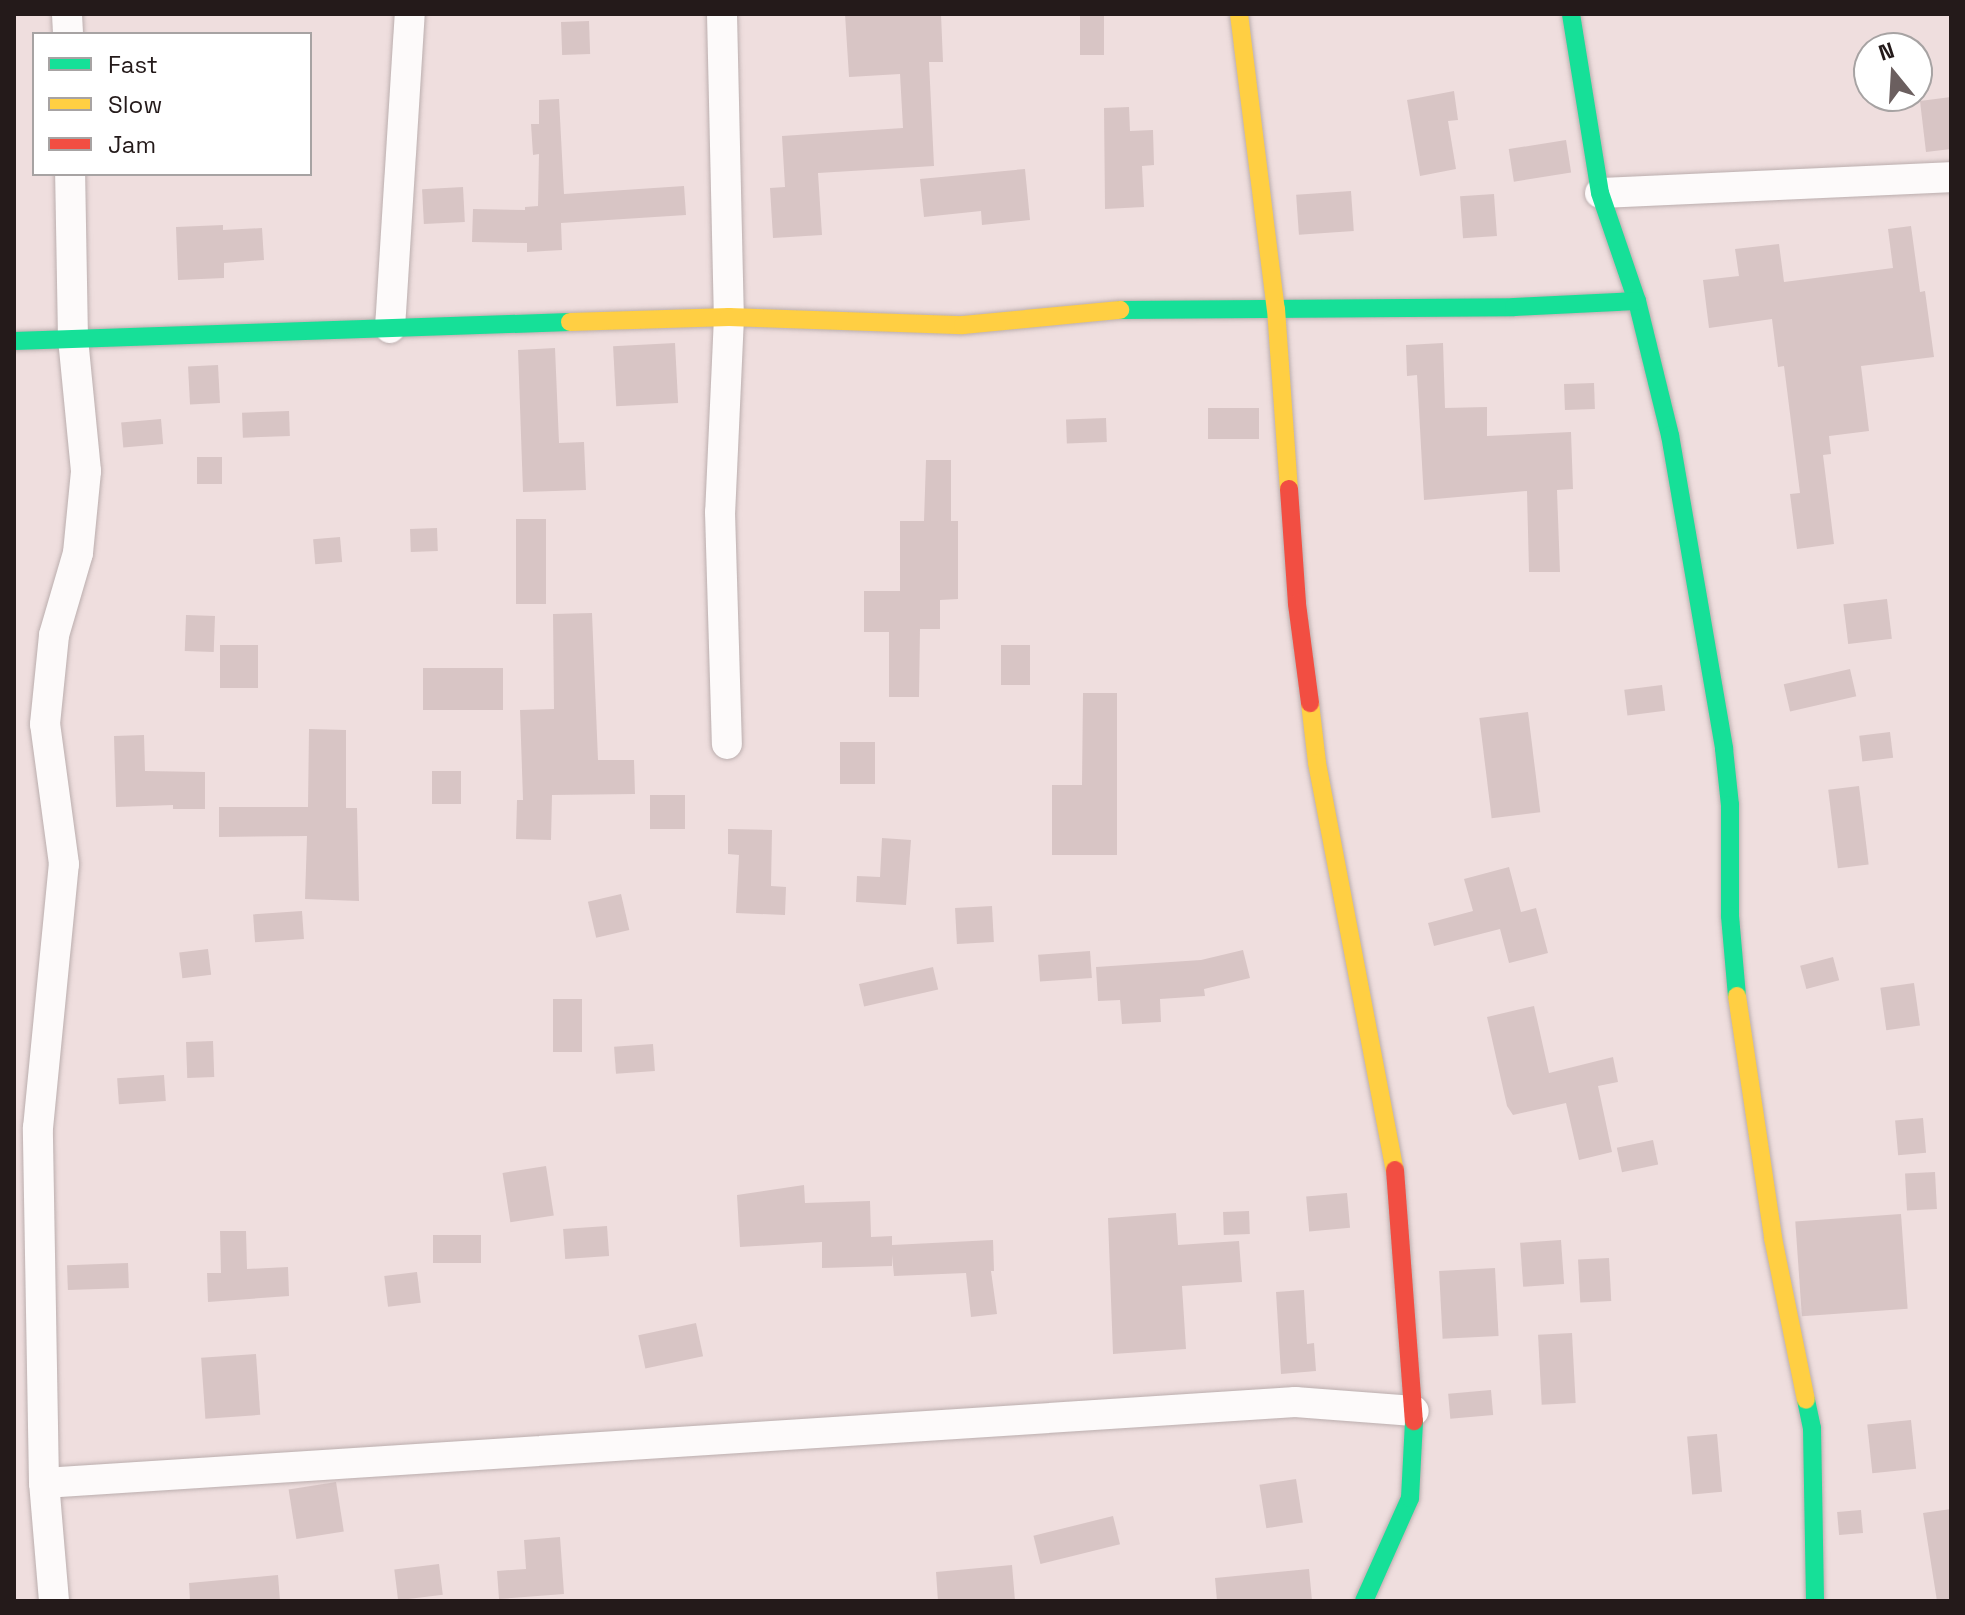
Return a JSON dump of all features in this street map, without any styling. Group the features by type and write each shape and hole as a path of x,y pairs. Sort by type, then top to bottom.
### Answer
{"street":[{"path":"390,328 410,14"},
{"path":"722,14 729,317 720,512 727,744"},
{"path":"1239,14 1276,309 1299,618 1317,763 1398,1185 1414,1411 1410,1498 1364,1601"},
{"path":"1571,14 1600,193 1637,301 1670,435 1724,749 1730,805 1730,916 1737,994 1773,1238 1812,1428 1815,1601"},
{"path":"54,1601 44,1483 26,1129 64,864 45,724 54,635 78,553 86,471 73,339 70,176"},
{"path":"1600,193 1951,177"},
{"path":"14,341 729,317 963,325 1121,310 1514,307 1637,301"},
{"path":"44,1483 1295,1402 1414,1411"}],"building":[{"path":"845,14 941,14 943,62 929,62 934,166 818,173 822,235 773,238 770,188 785,187 782,136 903,128 900,74 849,77"},
{"path":"1080,14 1104,14 1104,55 1080,55"},
{"path":"589,21 590,54 562,55 561,22"},
{"path":"1454,91 1458,120 1448,121 1456,169 1420,176 1407,100"},
{"path":"1951,97 1951,149 1926,152 1921,112 1933,112 1933,99"},
{"path":"559,99 564,194 684,186 686,215 561,223 562,250 527,252 527,243 472,242 473,209 525,210 525,207 538,206 539,154 533,155 531,124 539,124 539,100"},
{"path":"1129,107 1130,131 1153,130 1154,165 1142,166 1144,207 1105,209 1104,108"},
{"path":"1566,140 1571,173 1514,182 1509,149"},
{"path":"1025,169 1030,220 982,225 981,211 924,217 920,179"},
{"path":"463,187 465,222 424,224 422,189"},
{"path":"1351,191 1354,231 1299,235 1296,195"},
{"path":"1494,194 1497,236 1463,238 1460,196"},
{"path":"223,225 223,230 262,228 264,260 224,263 224,278 178,280 176,227"},
{"path":"1911,226 1920,292 1925,291 1934,357 1861,366 1869,431 1829,436 1831,454 1823,455 1834,544 1797,549 1790,494 1800,493 1784,366 1778,367 1772,319 1709,328 1703,280 1739,276 1735,249 1779,244 1784,282 1893,268 1888,229"},
{"path":"675,343 678,403 616,406 613,346"},
{"path":"1443,343 1445,408 1487,407 1487,436 1571,432 1573,489 1557,490 1560,572 1529,572 1527,491 1424,500 1417,375 1407,376 1406,345"},
{"path":"555,348 559,443 584,442 586,490 523,492 518,350"},
{"path":"218,365 220,403 190,405 188,367"},
{"path":"1594,383 1595,409 1565,410 1564,384"},
{"path":"1208,408 1259,408 1259,439 1208,439"},
{"path":"289,411 290,436 243,438 242,413"},
{"path":"1106,418 1107,442 1067,443 1066,419"},
{"path":"161,419 163,444 123,447 121,422"},
{"path":"197,457 222,457 222,484 197,484"},
{"path":"926,460 951,460 951,521 958,521 958,599 940,600 940,629 920,629 919,697 889,697 889,632 864,632 864,591 900,591 900,521 924,521"},
{"path":"516,519 546,519 546,604 516,604"},
{"path":"437,528 438,551 411,552 410,529"},
{"path":"340,537 342,562 315,564 313,539"},
{"path":"1887,599 1892,639 1848,644 1843,604"},
{"path":"592,613 598,760 634,760 635,794 552,795 551,840 516,839 517,800 523,800 520,710 554,709 553,614"},
{"path":"186,615 215,616 214,652 185,651"},
{"path":"220,645 258,645 258,688 220,688"},
{"path":"1001,645 1030,645 1030,685 1001,685"},
{"path":"423,668 503,668 503,710 423,710"},
{"path":"1850,669 1856,696 1790,712 1784,684"},
{"path":"1662,685 1665,711 1627,715 1624,690"},
{"path":"1083,693 1117,693 1117,855 1052,855 1052,785 1082,785"},
{"path":"1528,712 1540,812 1492,818 1479,718"},
{"path":"309,729 346,730 346,808 357,808 359,901 305,899 307,836 219,837 219,807 308,807"},
{"path":"1890,732 1893,758 1862,762 1859,736"},
{"path":"144,735 145,771 205,772 205,809 173,809 173,805 116,807 114,736"},
{"path":"840,742 875,742 875,784 840,784"},
{"path":"432,771 461,771 461,804 432,804"},
{"path":"1859,786 1869,864 1838,868 1828,790"},
{"path":"650,795 685,795 685,829 650,829"},
{"path":"728,829 772,830 771,886 786,887 785,915 736,913 739,855 728,854"},
{"path":"882,838 911,840 906,905 856,902 857,876 880,877"},
{"path":"1509,867 1521,912 1536,908 1548,953 1509,963 1500,929 1434,946 1428,923 1473,911 1464,879"},
{"path":"621,894 629,930 596,938 588,902"},
{"path":"992,906 994,942 957,944 955,908"},
{"path":"302,911 304,939 255,942 253,914"},
{"path":"208,949 211,975 182,978 179,953"},
{"path":"1243,950 1250,978 1204,989 1205,996 1160,999 1161,1022 1122,1024 1120,1000 1098,1001 1096,967 1201,960"},
{"path":"1090,951 1092,978 1040,982 1038,955"},
{"path":"1833,957 1839,980 1806,989 1800,966"},
{"path":"933,967 938,989 864,1007 859,984"},
{"path":"1914,983 1920,1026 1886,1030 1880,988"},
{"path":"553,999 582,999 582,1052 553,1052"},
{"path":"1534,1006 1549,1073 1613,1057 1618,1082 1598,1086 1612,1152 1579,1160 1566,1103 1513,1115 1507,1106 1487,1017"},
{"path":"213,1041 214,1077 187,1078 186,1042"},
{"path":"653,1044 655,1071 616,1074 614,1047"},
{"path":"164,1075 166,1101 119,1104 117,1078"},
{"path":"1923,1118 1926,1153 1898,1155 1895,1120"},
{"path":"1653,1140 1658,1164 1622,1172 1617,1148"},
{"path":"546,1166 554,1215 510,1222 503,1173"},
{"path":"1935,1172 1937,1209 1907,1211 1905,1174"},
{"path":"804,1185 805,1203 870,1201 871,1237 892,1236 892,1245 993,1240 994,1271 991,1271 997,1314 971,1317 966,1273 894,1276 892,1255 892,1266 822,1268 822,1242 740,1247 737,1195"},
{"path":"1347,1193 1350,1228 1309,1231 1306,1197"},
{"path":"1249,1211 1250,1234 1224,1235 1223,1212"},
{"path":"1176,1213 1178,1245 1239,1241 1242,1282 1182,1286 1186,1349 1113,1354 1108,1218"},
{"path":"1901,1214 1908,1309 1802,1316 1795,1221"},
{"path":"607,1226 609,1256 565,1259 563,1229"},
{"path":"220,1231 246,1231 247,1269 288,1267 289,1296 208,1302 207,1273 221,1273"},
{"path":"433,1235 481,1235 481,1263 433,1263"},
{"path":"1561,1240 1564,1284 1523,1287 1520,1243"},
{"path":"1609,1258 1611,1301 1580,1303 1578,1260"},
{"path":"128,1263 129,1288 68,1290 67,1265"},
{"path":"1495,1268 1499,1336 1443,1339 1439,1271"},
{"path":"417,1272 421,1303 388,1307 384,1276"},
{"path":"1304,1290 1307,1344 1314,1343 1316,1371 1281,1374 1276,1292"},
{"path":"696,1323 703,1356 645,1369 638,1335"},
{"path":"1572,1333 1576,1403 1542,1405 1538,1335"},
{"path":"256,1354 260,1415 205,1419 201,1358"},
{"path":"1491,1390 1493,1415 1450,1419 1448,1394"},
{"path":"1911,1420 1916,1469 1872,1473 1867,1425"},
{"path":"1717,1434 1722,1492 1692,1494 1687,1437"},
{"path":"1296,1479 1303,1522 1266,1528 1259,1485"},
{"path":"336,1482 344,1531 296,1539 289,1490"},
{"path":"1951,1509 1951,1601 1937,1601 1923,1513"},
{"path":"1861,1510 1863,1533 1839,1535 1837,1512"},
{"path":"1113,1516 1120,1544 1040,1564 1033,1536"},
{"path":"560,1537 564,1594 499,1599 497,1571 526,1569 524,1540"},
{"path":"439,1564 443,1595 398,1600 394,1569"},
{"path":"1012,1565 1015,1601 938,1601 936,1572"},
{"path":"1309,1569 1312,1601 1217,1601 1215,1578"},
{"path":"278,1575 280,1601 190,1601 189,1583"}],"traffic: fast":[{"path":"1571,14 1600,193 1637,301 1670,435 1724,749 1730,805 1730,916 1737,996"},
{"path":"1120,310 1514,307 1637,301"},
{"path":"14,341 570,322"},
{"path":"1806,1400 1812,1428 1815,1601"},
{"path":"1364,1601 1410,1498 1414,1421"}],"traffic: slow":[{"path":"1239,14 1276,309 1289,489"},
{"path":"570,322 729,317 963,325 1120,310"},
{"path":"1310,703 1317,763 1395,1170"},
{"path":"1737,996 1773,1238 1806,1400"}],"traffic: jam":[{"path":"1289,489 1297,604 1310,703"},
{"path":"1395,1170 1414,1421"}]}
